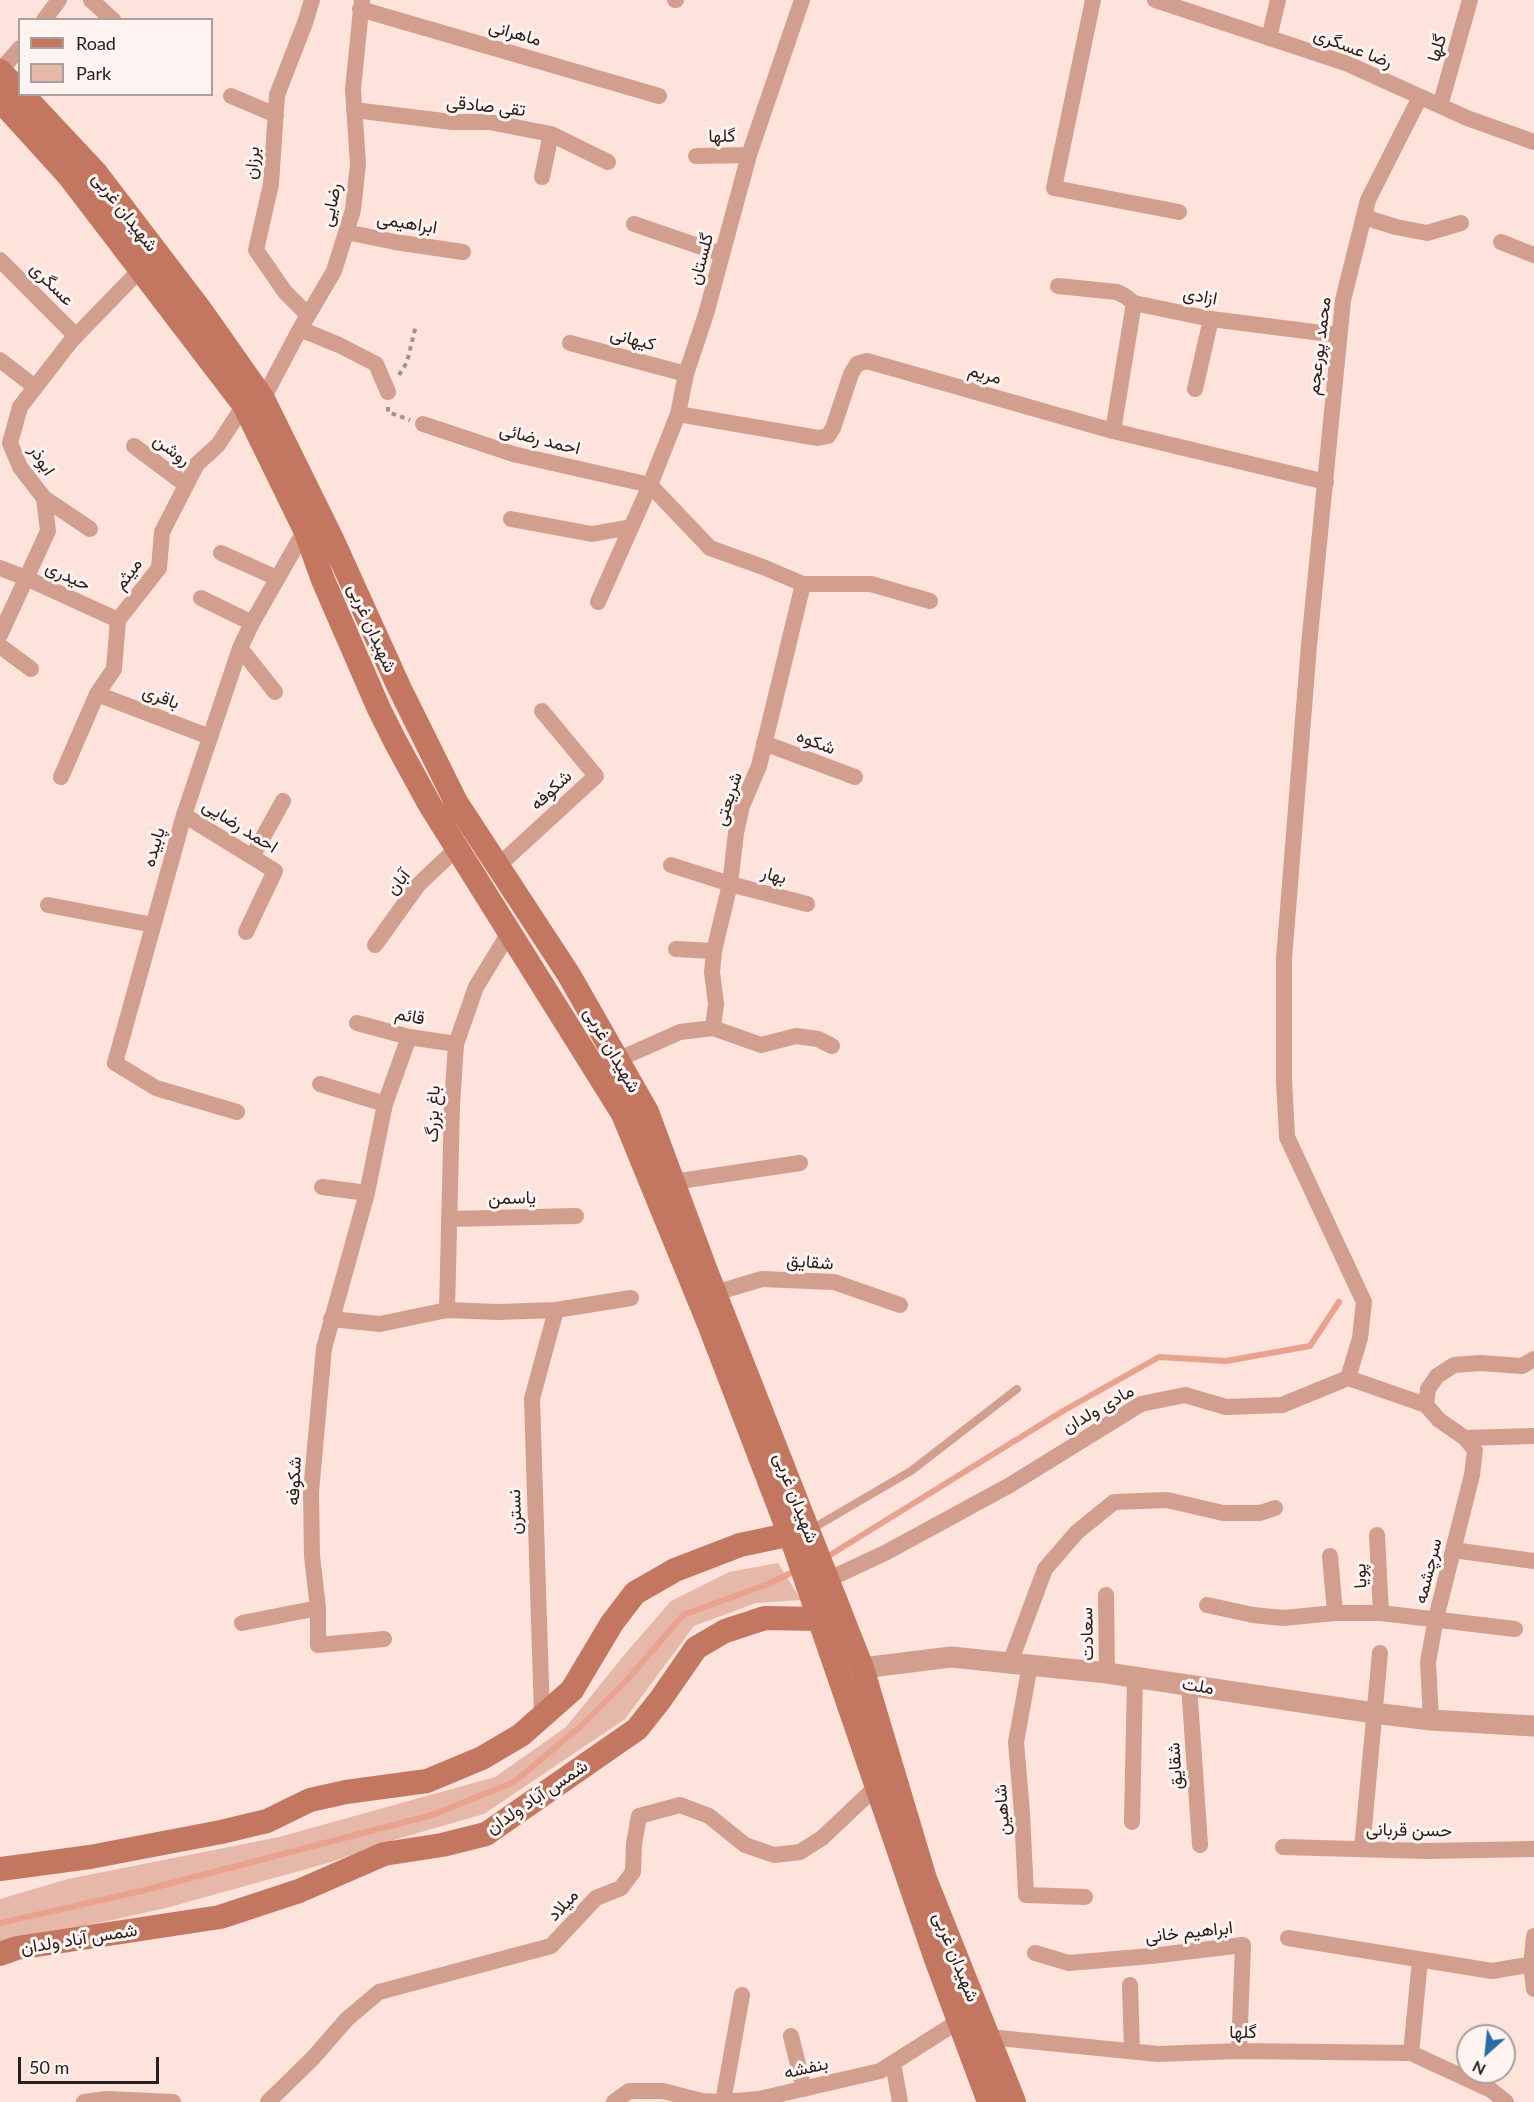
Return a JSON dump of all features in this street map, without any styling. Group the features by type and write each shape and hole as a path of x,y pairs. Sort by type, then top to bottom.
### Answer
{"main road":[{"name":"شهیدان غربی","path":"0,71 18,90"},
{"name":"شهیدان غربی","path":"24,96 96,173 199,308 332,539 399,687 456,801 569,975 647,1112 715,1293 799,1533 818,1619 989,2102"},
{"name":"شهیدان غربی","path":"0,100 69,176 141,269 254,402 305,530 322,580 379,709 430,805 623,1114 709,1324 799,1533 828,1580 862,1668 925,1879 1014,2102"},
{"path":"0,1869 90,1857 190,1839 267,1821 310,1800 346,1792 427,1781 482,1758 521,1735 572,1690 612,1623 635,1593 675,1570 740,1545 799,1533"},
{"name":"شمس آباد ولدان","path":"0,1954 17,1948 220,1917 300,1891 384,1854 442,1845 486,1834 637,1729 696,1648 725,1631 765,1618 818,1619"}],"street":[{"path":"46,18 59,0"},
{"path":"91,0 111,18"},
{"name":"برزان","path":"304,322 256,250 271,184 278,95 312,0"},
{"name":"گلستان","path":"598,602 650,485 678,414 686,374 706,314 749,155 802,0"},
{"path":"1093,0 1054,188 1179,212"},
{"name":"رضا عسگری","path":"1155,0 1348,64 1467,118 1534,142"},
{"path":"1269,39 1278,0"},
{"name":"گلها","path":"1440,106 1470,0"},
{"name":"ماهرانی","path":"361,4 659,96"},
{"name":"رضایی","path":"254,402 334,271 353,210 358,164 353,89 361,4"},
{"path":"0,71 18,50"},
{"path":"231,96 276,115"},
{"name":"محمد پورعجم","path":"1348,1378 1360,1338 1364,1302 1287,1137 1284,1080 1284,959 1309,645 1343,300 1368,200 1420,97"},
{"name":"تقی صادقی","path":"354,110 452,122 489,122 551,134 608,162"},
{"path":"542,177 551,134"},
{"name":"گلها","path":"696,156 749,155"},
{"path":"1364,218 1427,233 1461,223"},
{"path":"634,224 722,254"},
{"name":"ابراهیمی","path":"346,232 462,252"},
{"path":"1501,242 1534,255"},
{"name":"عسگری","path":"0,260 76,336"},
{"name":"ابوذر","path":"0,634 48,531 44,498 20,467 10,443 20,407 76,336 141,269"},
{"name":"ازادی","path":"1058,286 1117,292 1134,303 1211,319 1338,335"},
{"path":"1113,431 1134,303"},
{"path":"1195,388 1211,319"},
{"path":"304,322 339,345 376,364 388,392"},
{"name":"کیهانی","path":"570,343 686,374"},
{"path":"0,360 36,387"},
{"name":"مریم","path":"678,414 818,438 828,436 833,428 850,374 857,364 867,361 1113,431 1326,482"},
{"name":"میثم","path":"118,620 159,568 162,532 197,464 218,445 254,402"},
{"name":"احمد رضائی","path":"423,424 513,454 650,485"},
{"name":"روشن","path":"134,446 186,485"},
{"path":"0,457 20,467"},
{"path":"650,485 710,548 803,584 871,584 930,601"},
{"path":"44,498 90,529"},
{"path":"512,519 592,534 631,527"},
{"name":"پابیده","path":"237,1112 156,1088 115,1063 184,815 240,648 305,530"},
{"path":"221,553 277,578"},
{"name":"حیدری","path":"0,568 118,620"},
{"name":"شریعتی","path":"713,1028 717,1004 712,972 714,951 730,884 736,833 742,806 759,766 803,584"},
{"path":"201,598 252,623"},
{"path":"61,777 97,694 114,669 118,620"},
{"path":"0,646 32,669"},
{"path":"240,648 275,692"},
{"name":"باقری","path":"97,694 210,736"},
{"name":"شکوفه","path":"498,866 596,776 542,711"},
{"name":"شکوه","path":"764,743 855,777"},
{"path":"252,857 283,801"},
{"name":"احمد رضایی","path":"184,815 275,871 246,932"},
{"name":"آبان","path":"375,945 418,885 457,848"},
{"name":"بهار","path":"671,865 730,884 807,904"},
{"path":"48,905 153,925"},
{"name":"باغ بزرگ","path":"447,1310 452,1105 456,1044 476,987 509,933"},
{"path":"676,949 714,951"},
{"name":"قائم","path":"357,1023 409,1037 456,1044"},
{"path":"617,1060 680,1032 713,1028 761,1045 796,1035 818,1039 832,1046"},
{"name":"شکوفه","path":"384,1639 318,1645 318,1608 312,1556 311,1492 324,1348 367,1193 386,1104 409,1037"},
{"path":"320,1084 386,1104"},
{"path":"673,1182 800,1163"},
{"path":"322,1187 367,1193"},
{"name":"یاسمن","path":"449,1219 576,1216"},
{"name":"شقایق","path":"715,1293 762,1279 834,1282 900,1305"},
{"path":"332,1319 380,1324 447,1310 498,1312 556,1310 631,1298"},
{"name":"نسترن","path":"542,1716 532,1399 556,1310"},
{"path":"1426,1405 1428,1389 1437,1376 1454,1365 1480,1363 1522,1366 1534,1359"},
{"path":"1348,1378 1426,1405 1439,1420 1465,1438 1534,1436"},
{"name":"مادی ولدان","path":"828,1580 885,1553 1010,1485 1142,1404 1185,1395 1226,1407 1282,1405 1348,1378"},
{"name":"سرچشمه","path":"1431,1720 1428,1662 1436,1618 1472,1475 1476,1450 1465,1438"},
{"path":"1020,1664 1045,1569 1077,1532 1114,1502 1167,1500 1223,1513 1260,1513 1275,1508"},
{"name":"پویا","path":"1377,1535 1381,1613"},
{"path":"1453,1550 1534,1561"},
{"path":"1330,1556 1335,1613"},
{"name":"سعادت","path":"1106,1595 1107,1673"},
{"path":"1207,1605 1252,1615 1283,1618 1335,1613 1381,1613 1515,1629"},
{"path":"242,1623 318,1608"},
{"path":"1362,1849 1380,1653"},
{"name":"ملت","path":"837,1674 862,1668 951,1657 1107,1673 1431,1720 1534,1725"},
{"name":"شاهین","path":"1020,1664 1016,1742 1026,1895 1085,1897"},
{"path":"1132,1822 1135,1677"},
{"name":"شقایق","path":"1189,1684 1200,1845"},
{"name":"میلاد","path":"268,2102 314,2058 347,2019 379,1992 551,1946 596,1898 621,1888 633,1872 634,1844 639,1816 680,1805 709,1816 745,1845 774,1855 800,1852 822,1838 876,1787"},
{"name":"حسن قربانی","path":"1283,1847 1427,1851 1534,1850"},
{"path":"1534,1936 1532,1965 1534,1989"},
{"path":"1288,1938 1492,1971 1532,1965"},
{"name":"ابراهیم خانی","path":"1035,1953 1069,1963 1243,1945 1239,2051"},
{"path":"1411,2053 1420,1960"},
{"path":"1130,1986 1132,2051"},
{"path":"723,2102 742,1995"},
{"name":"بنفشه","path":"614,2102 629,2091 663,2091 702,2101 762,2101 880,2071 959,2020"},
{"path":"791,2036 804,2089"},
{"name":"گلها","path":"988,2037 1158,2054 1239,2051 1411,2053 1490,2096 1506,2102"},
{"path":"894,2063 900,2102"},
{"path":"84,2102 106,2099 173,2102"}],"lane":[{"path":"799,1533 911,1471 1017,1389"}],"green space":[{"path":"778,1563 801,1600 756,1603 694,1626 625,1719 484,1814 397,1839 328,1863 166,1908 0,1945 0,1899 68,1879 279,1837 495,1777 566,1727 671,1601 729,1572"}],"waterway":[{"path":"830,1555 1063,1411 1159,1357 1226,1361 1310,1346 1339,1302"},
{"path":"0,1923 141,1891 432,1815 514,1782 582,1725 627,1680 683,1615 768,1584 791,1573"}]}
